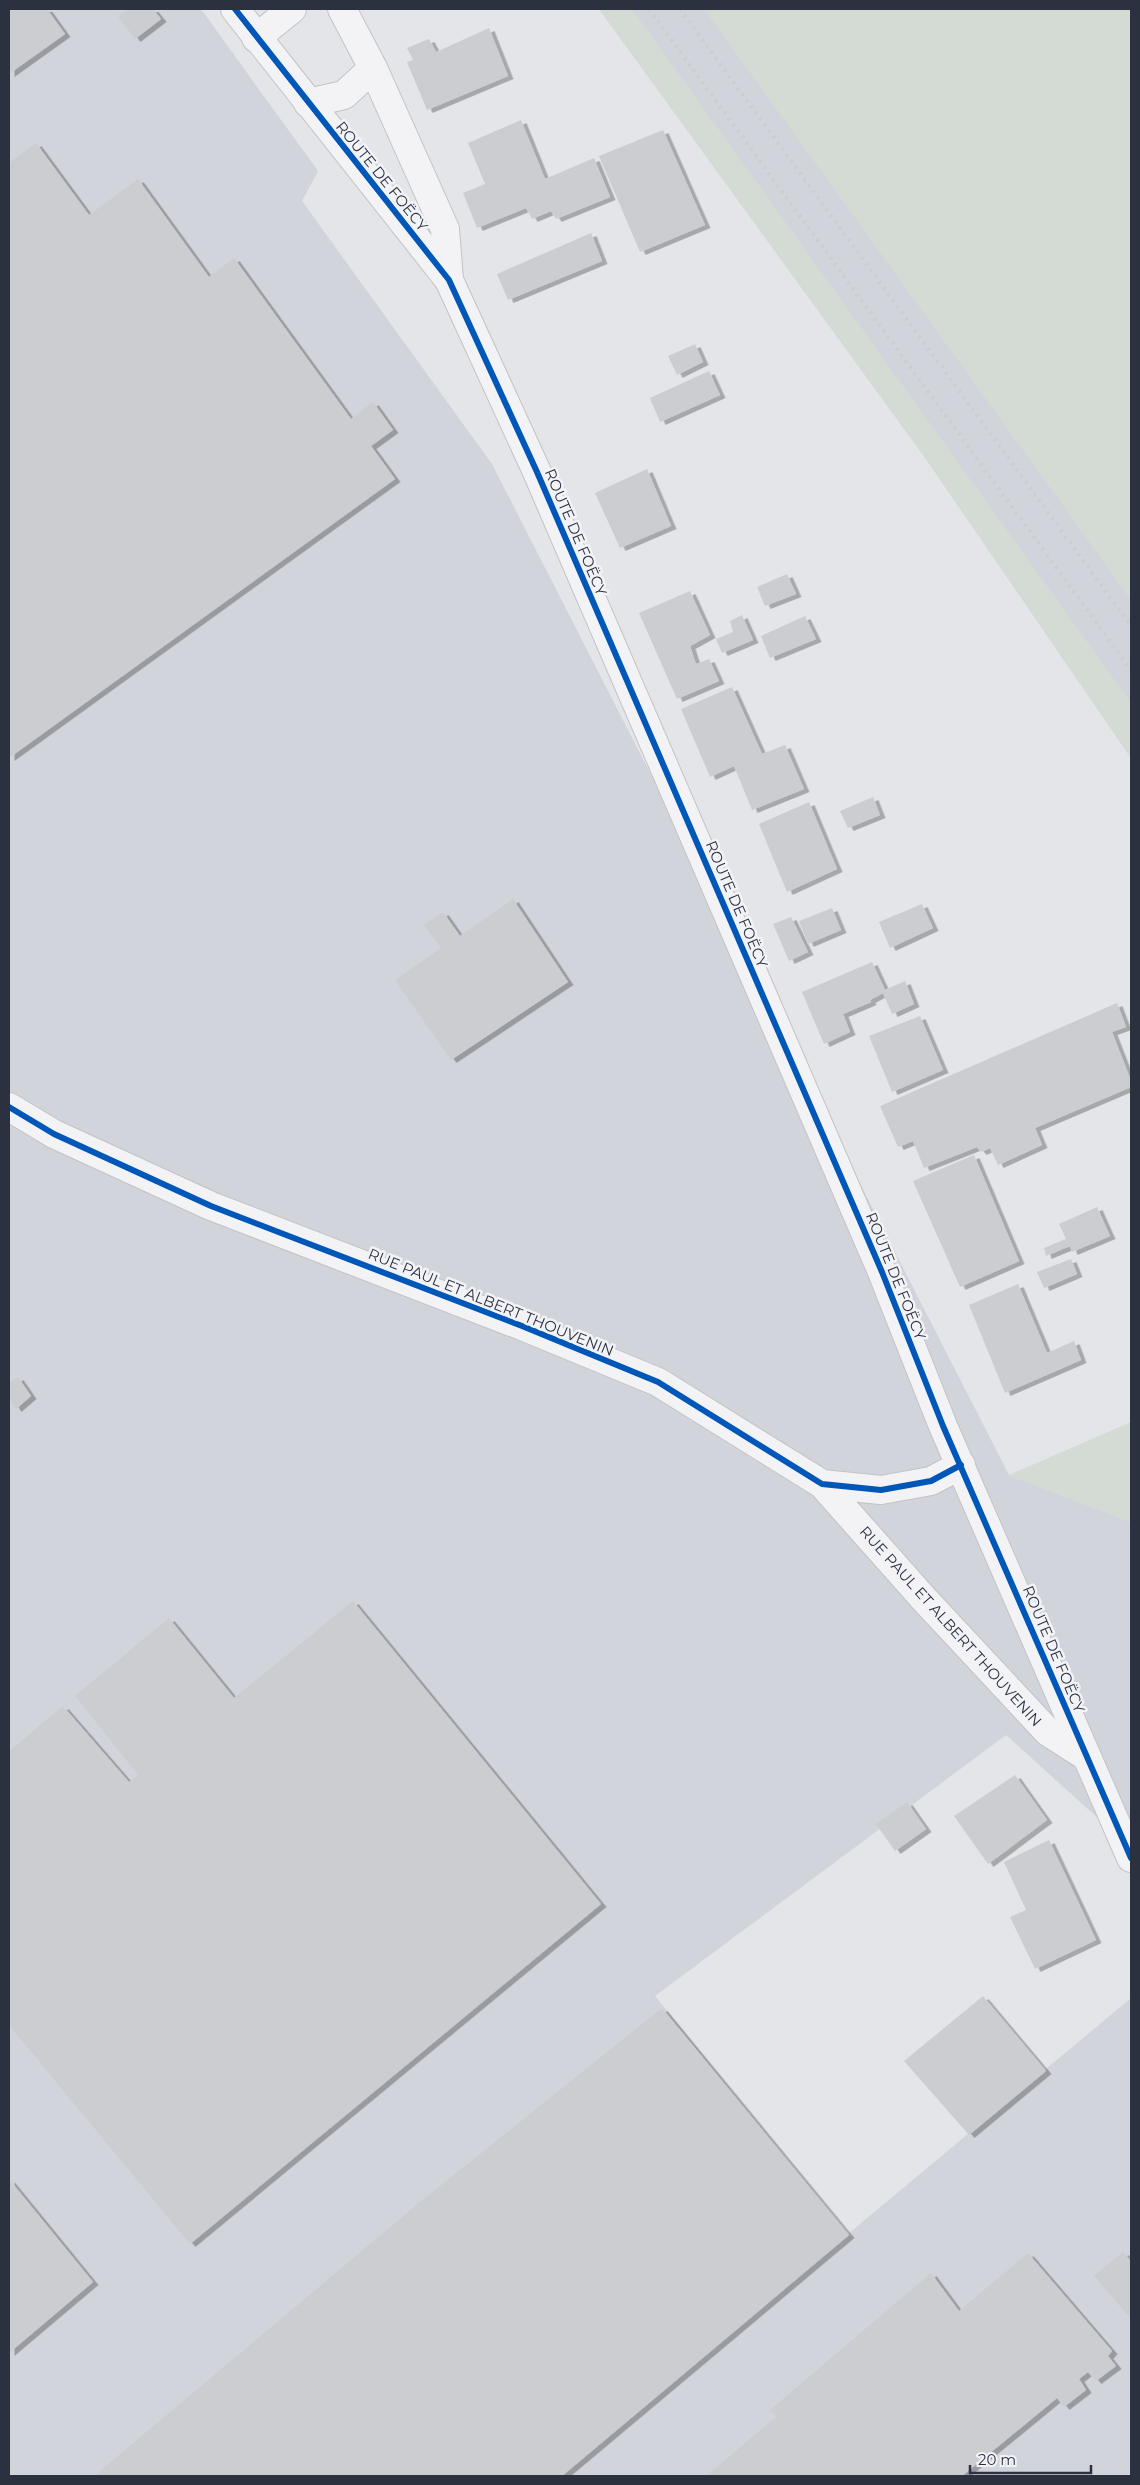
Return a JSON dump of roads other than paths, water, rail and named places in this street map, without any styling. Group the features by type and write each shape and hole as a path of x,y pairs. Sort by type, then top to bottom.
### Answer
{"street":[{"name":"ROUTE DE FOËCY","path":"235,9 449,280 553,508 882,1272 943,1426 1131,1858"},
{"path":"256,38 292,9"},
{"path":"342,9 373,68 446,229 449,280"},
{"path":"308,103 344,95 373,68"},
{"name":"RUE PAUL ET ALBERT THOUVENIN","path":"9,1107 54,1134 211,1206 522,1326 658,1382 822,1484 924,1599 1048,1732 1088,1757"},
{"name":"RUE PAUL ET ALBERT THOUVENIN","path":"822,1484 881,1490 931,1481 961,1465"}],"railway":[{"path":"649,9 1131,670"},
{"path":"680,9 1131,626"}]}
